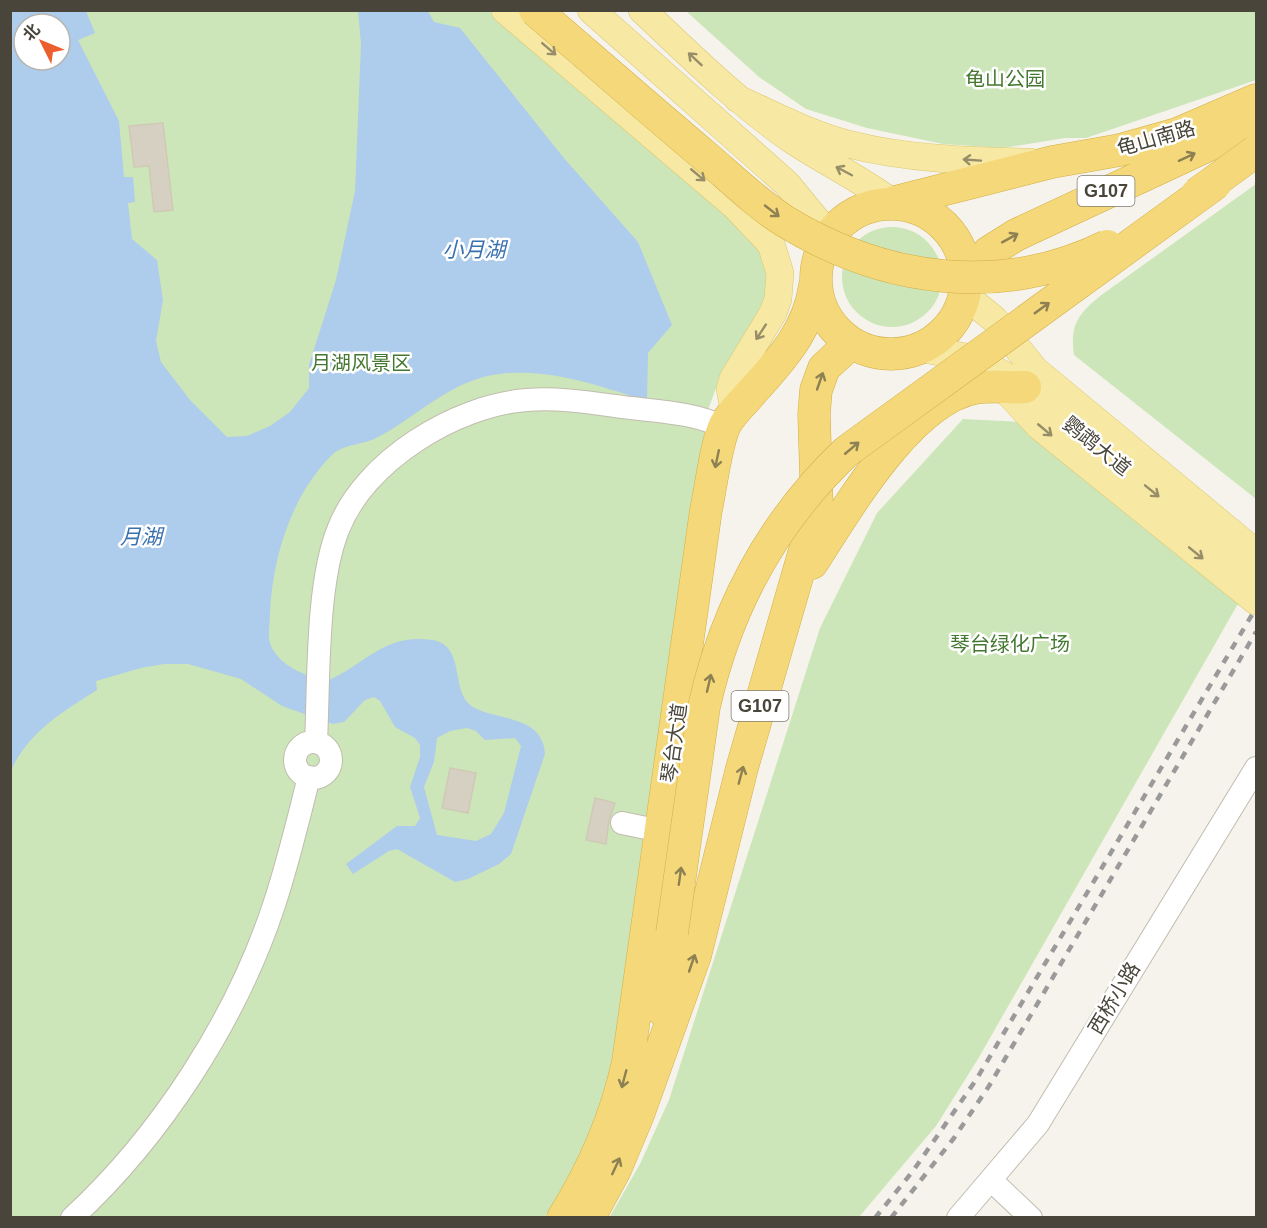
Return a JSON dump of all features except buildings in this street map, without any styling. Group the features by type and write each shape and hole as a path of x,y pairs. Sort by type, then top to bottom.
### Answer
{"highway":[{"path":"535,10 784,220 841,250 886,266 964,278 1004,277 1049,269 1089,254 1142,228 1216,183"},
{"name":"龟山南路","path":"1052,162 1120,150 1177,134 1257,100"},
{"name":"G107","path":"1052,162 893,203 871,206 850,214 834,229 822,248 816,266 815,285 821,308 830,322 853,344 886,354 919,348 948,327 965,286 989,252 1016,235 1257,123"},
{"path":"651,1078 704,706 711,674 732,616 776,532 816,481 854,446 1257,151"},
{"name":"G107","path":"893,203 915,207 936,217 952,234 963,254 965,286"},
{"name":"琴台大道","path":"563,1218 595,1158 616,1108 624,1079 706,510 729,419 783,356 804,326 812,308 815,285"},
{"name":"G107","path":"589,1218 615,1170 651,1078 694,956 742,768 817,508 814,414 816,390 824,368 835,356 851,343 853,344"},
{"path":"792,594 876,465 900,439 928,414 952,397 975,388 1022,382"}],"main road":[{"path":"505,10 735,206 771,244 780,273 778,299 773,313 733,379 730,389 729,419"},
{"path":"591,10 765,162 806,204 819,223 822,248"},
{"path":"642,10 738,99 792,140 866,182 893,203"},
{"path":"738,99 806,130 849,144 909,154 975,161 1052,162"},
{"name":"鹦鹉大道","path":"965,286 994,319 1022,382 1257,579"},
{"name":"鹦鹉大道","path":"919,348 976,359 1022,382 1257,553"},
{"path":"1022,382 1102,407 1257,531"},
{"path":"1022,382 1039,426 1257,601"}],"street":[{"path":"72,1218 115,1177 155,1128 198,1062 239,990 274,908 309,777 296,765 296,753 316,735 327,577 339,528 353,503 381,471 402,452 442,424 468,412 528,399 588,403 729,419"},
{"name":"西桥小路","path":"958,1218 992,1181 1038,1124 1257,768"},
{"path":"622,824 661,831"},
{"path":"992,1181 1031,1218"}],"green space":[{"name":"月湖风景区","path":"10,11 497,11 734,214 769,263 767,291 761,307 723,369 708,410 614,1068 601,1107 576,1164 545,1217 11,1217"},
{"name":"龟山公园","path":"686,11 1256,11 1256,80 1086,138 1065,138 1003,148 943,144 867,128 806,109 759,77"},
{"path":"1256,184 1256,499 1074,355 1073,336 1081,315 1100,296"},
{"path":"892,227 920,235 934,249 942,277 934,305 920,319 892,327 864,319 850,305 842,277 850,249 864,235"},
{"name":"琴台绿化广场","path":"963,419 1023,422 1239,602 978,1059 936,1126 859,1217 609,1218 640,1164 669,1100 820,628 877,513"}],"water":[{"path":"11,11 86,11 95,33 78,40 119,121 124,177 133,177 135,202 128,203 132,239 157,260 163,300 156,341 161,362 190,400 227,437 247,436 270,426 290,412 309,388 309,365 336,280 355,191 361,44 358,11 428,11 434,22 460,28 563,157 638,242 672,325 648,353 647,401 593,384 556,376 500,374 466,383 376,438 336,452 317,472 305,490 286,529 275,572 269,639 281,660 295,670 327,681 388,645 401,641 432,640 443,644 450,650 461,691 473,707 528,726 542,741 545,754 511,854 499,864 468,879 455,882 397,849 389,851 353,874 346,864 397,826 415,826 420,818 410,787 420,757 420,745 415,738 395,727 380,701 374,697 365,700 344,722 333,724 282,706 241,679 188,664 164,664 96,681 97,690 48,724 27,744 11,770","holes":["467,728 476,731 485,740 515,738 521,746 504,813 491,834 476,841 437,835 424,787 434,762 437,738 450,731"]}],"railway":[{"path":"875,1218 913,1171 976,1080 1256,608"},
{"path":"891,1218 954,1138 989,1086 1256,632"}],"water label":[{"name":"小月湖","path":"474,249"},
{"name":"月湖","path":"141,536"}]}
